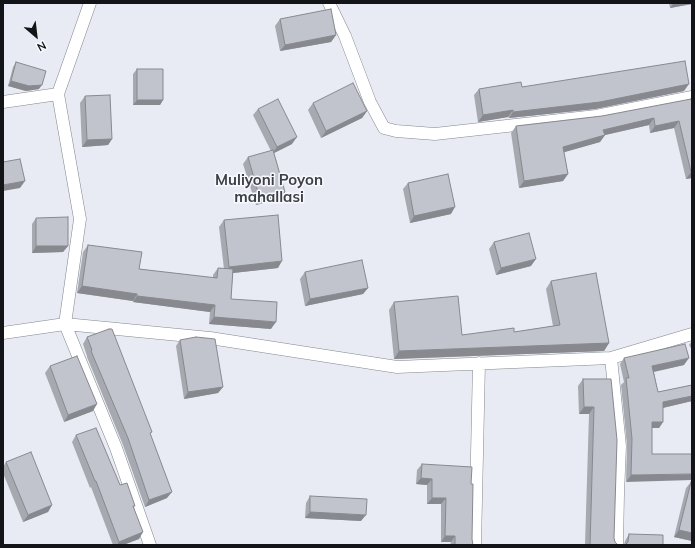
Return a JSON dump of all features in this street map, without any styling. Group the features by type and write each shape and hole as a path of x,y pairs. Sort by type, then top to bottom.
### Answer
{"street":[{"path":"90,3 58,94 80,219 65,324 116,448 150,545"},
{"path":"329,3 345,36 370,102 384,128 396,132 435,134 581,118 692,97"},
{"path":"3,102 58,94"},
{"path":"3,333 65,324 210,338 397,367 611,358 692,334"},
{"path":"611,358 620,446 617,545"},
{"path":"475,545 479,363"}],"building":[{"path":"331,9 336,35 285,45 280,19"},
{"path":"685,61 689,84 600,102 513,112 513,110 483,115 479,89 521,82 522,87"},
{"path":"16,62 46,71 42,85 29,86 11,81"},
{"path":"137,69 163,69 163,100 137,100"},
{"path":"353,83 367,111 326,131 313,103"},
{"path":"110,95 112,139 87,140 85,96"},
{"path":"278,99 297,137 277,147 258,109"},
{"path":"691,99 692,172 679,121 655,126 654,118 603,130 605,135 563,147 568,174 524,181 516,126 602,116"},
{"path":"273,150 285,192 260,199 248,157"},
{"path":"20,159 25,181 3,185 3,162"},
{"path":"448,174 455,207 414,216 408,183"},
{"path":"278,215 282,261 229,267 224,220"},
{"path":"68,217 68,246 36,246 36,218"},
{"path":"529,233 536,259 501,268 494,242"},
{"path":"88,245 142,252 139,269 217,278 218,268 233,269 231,299 277,302 276,322 214,317 215,305 137,296 137,294 82,286"},
{"path":"362,260 368,288 310,299 305,272"},
{"path":"596,273 609,343 399,351 394,302 458,296 462,335 514,328 514,332 560,325 551,281"},
{"path":"112,329 152,432 150,433 172,492 149,500 128,438 91,351 92,350 87,337"},
{"path":"196,337 215,339 223,387 188,392 180,340"},
{"path":"685,344 689,358 652,366 658,392 692,385 692,396 663,402 663,422 652,422 652,454 692,454 692,474 631,475 632,439 626,378 629,378 624,358"},
{"path":"77,356 97,404 68,415 50,366"},
{"path":"583,379 611,379 617,440 614,538 618,545 590,545 594,407 584,407"},
{"path":"96,428 120,485 127,483 135,506 133,506 143,532 119,542 96,481 76,435"},
{"path":"31,452 52,505 28,515 6,462"},
{"path":"422,464 472,467 471,484 473,484 473,545 455,545 455,536 445,536 446,498 432,498 432,479 421,478"},
{"path":"692,482 692,533 679,530"},
{"path":"310,496 367,499 366,515 310,512"},
{"path":"629,534 663,535 663,545 625,545 628,542"}],"district":[{"name":"Muliyoni Poyon mahallasi","path":"269,188"}]}
